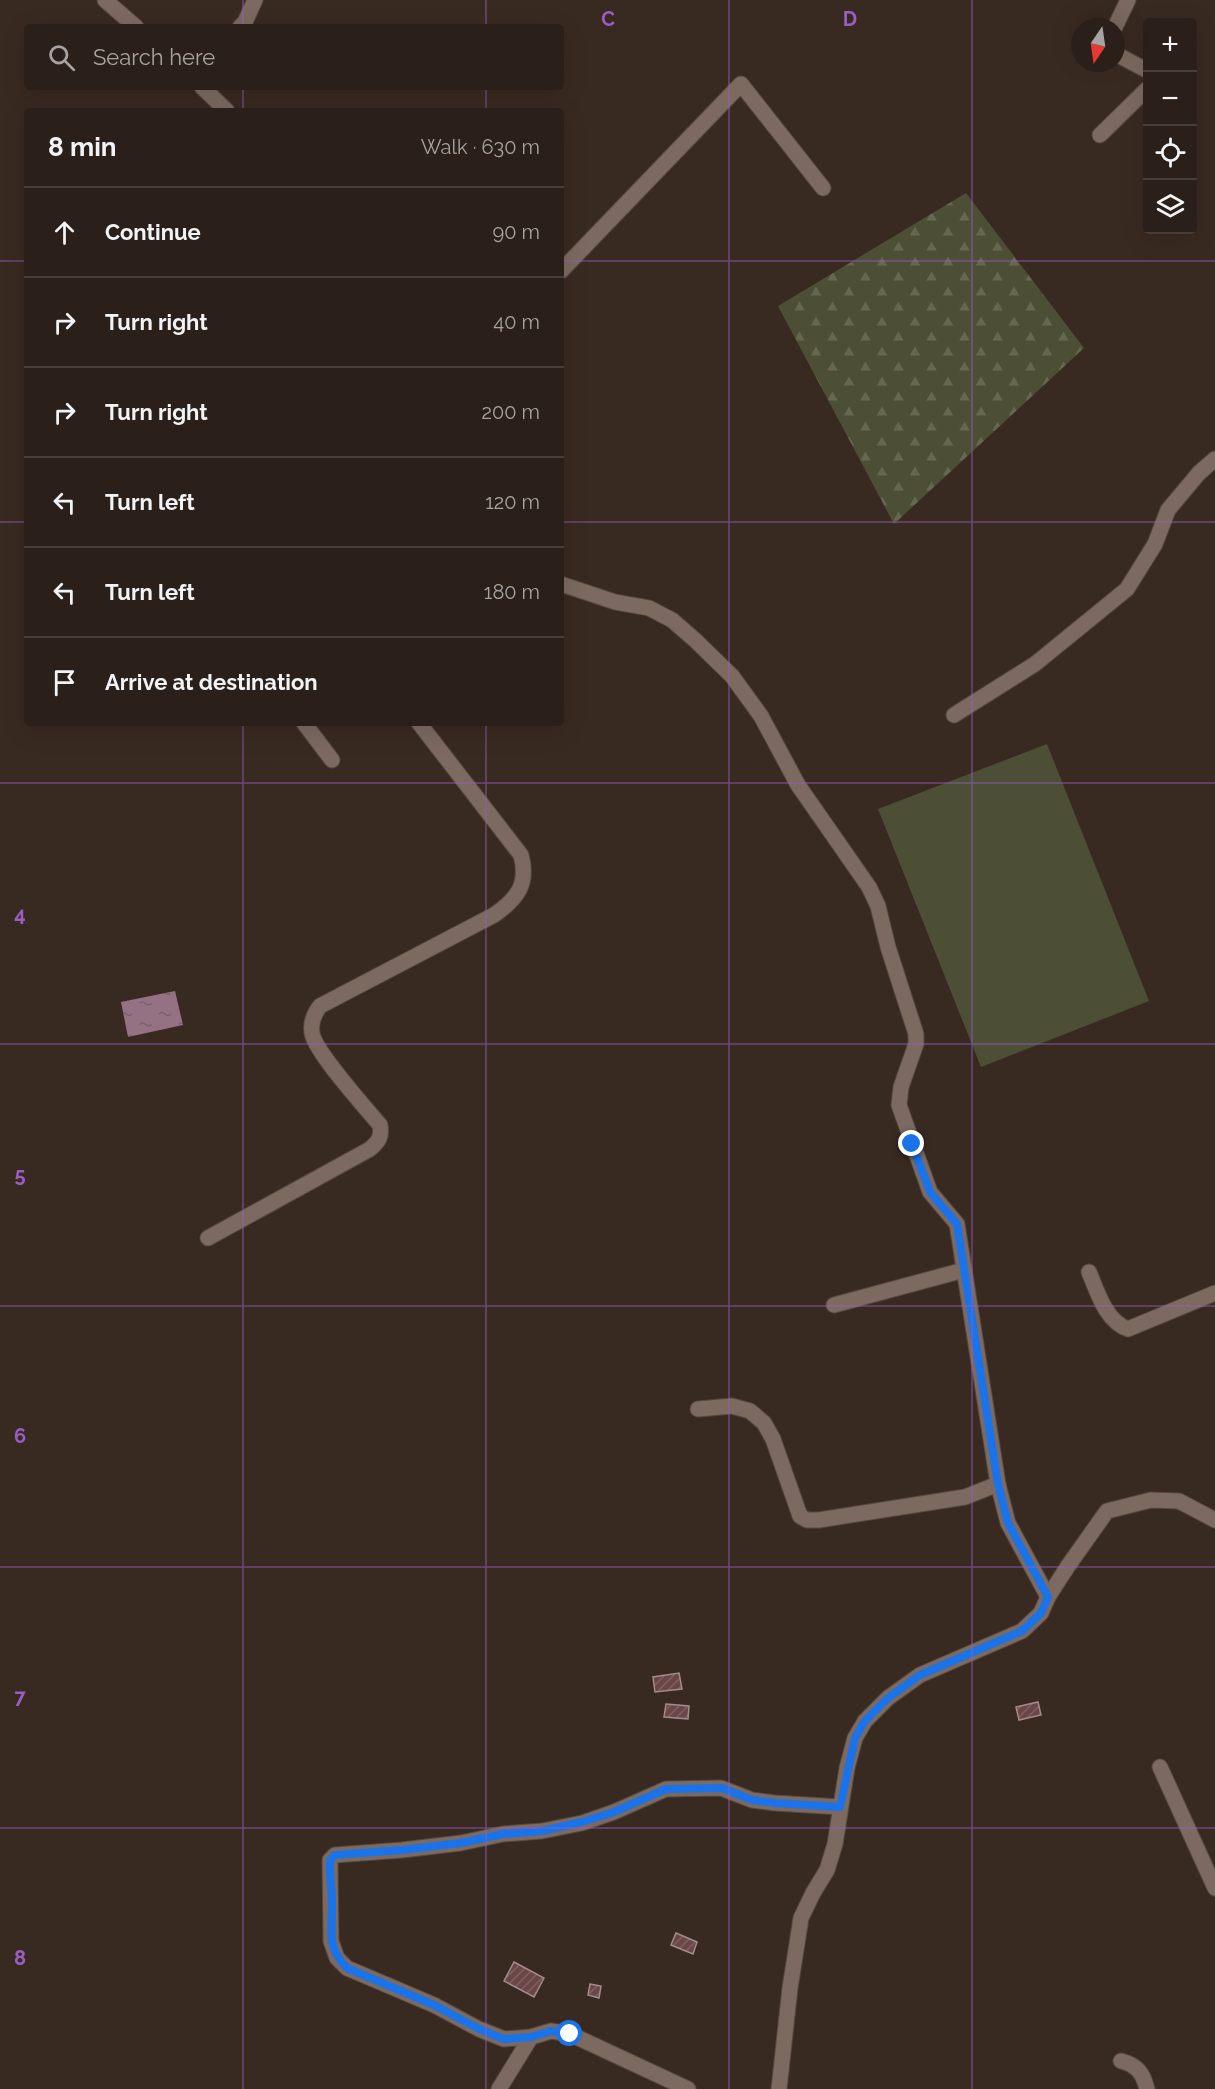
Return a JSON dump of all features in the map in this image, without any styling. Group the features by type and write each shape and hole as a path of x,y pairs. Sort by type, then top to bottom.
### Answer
{"street":[{"path":"105,0 133,24"},
{"path":"243,24 255,0"},
{"path":"1119,18 1128,0"},
{"path":"1125,59 1143,68"},
{"path":"564,267 741,84 823,188"},
{"path":"205,90 223,108"},
{"path":"1100,135 1143,93"},
{"path":"954,715 1035,664 1127,588 1155,544 1168,510 1199,473 1215,459"},
{"path":"564,585 615,602 649,608 672,620 732,676 761,716 798,785 869,886 878,906 888,947 916,1034 916,1044 901,1088 899,1105 930,1192 957,1224 998,1484 1008,1523 1048,1597"},
{"path":"306,726 332,760"},
{"path":"208,1238 370,1149 381,1135 380,1125 330,1064 312,1035 313,1016 320,1006 494,915 508,906 524,881 525,869 521,855 421,726"},
{"path":"834,1305 964,1270"},
{"path":"1089,1272 1104,1306 1116,1323 1128,1329 1215,1293"},
{"path":"698,1409 732,1406 750,1411 764,1423 773,1438 800,1516 807,1520 829,1519 965,1497 998,1484"},
{"path":"779,2089 790,1988 801,1918 827,1870 835,1844 840,1807 855,1738 865,1721 888,1698 920,1675 1022,1631 1041,1613 1048,1597 1091,1530 1107,1511 1151,1500 1179,1501 1215,1520"},
{"path":"1160,1767 1215,1888"},
{"path":"688,2089 570,2034 551,2031 531,2037 504,2039 479,2029 434,2005 347,1968 337,1958 331,1941 330,1860 335,1855 450,1844 503,1834 562,1827 614,1812 666,1789 722,1788 752,1800 840,1807"},
{"path":"499,2089 531,2037"},
{"path":"1121,2061 1133,2064 1139,2070 1147,2089"}],"green space":[{"path":"966,193 1084,348 894,524 778,306"},
{"path":"1047,744 1149,1001 981,1067 878,809"}],"water":[{"path":"175,991 183,1025 128,1037 121,1002"}],"building":[{"path":"679,1673 682,1689 655,1692 653,1677"},
{"path":"1038,1702 1041,1715 1019,1720 1016,1707"},
{"path":"666,1704 689,1706 688,1719 664,1717"},
{"path":"676,1933 697,1942 693,1954 671,1945"},
{"path":"514,1962 544,1978 534,1997 504,1981"},
{"path":"590,1984 601,1986 599,1998 588,1995"}],"route":[{"path":"570,2034 551,2031 531,2037 504,2039 479,2029 434,2005 347,1968 337,1958 331,1941 330,1860 335,1855 356,1852 402,1850 461,1843 503,1834 542,1831 614,1812 666,1789 722,1788 752,1800 840,1807 855,1738 865,1721 888,1698 920,1675 1022,1631 1041,1613 1048,1597 1008,1523 998,1484 957,1224 930,1192 912,1144"}]}
